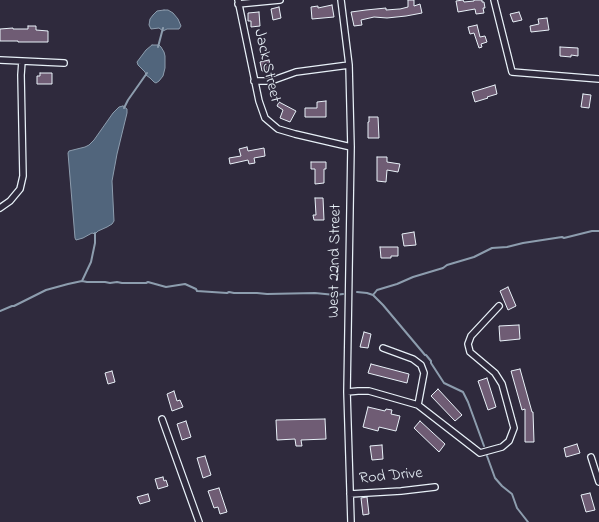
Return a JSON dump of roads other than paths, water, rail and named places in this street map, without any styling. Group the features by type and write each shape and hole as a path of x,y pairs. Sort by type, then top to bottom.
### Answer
{"street":[{"path":"238,2 280,0"},
{"name":"West 22nd Street","path":"341,0 349,65 351,147 347,392 351,522"},
{"path":"494,0 512,72 599,78"},
{"name":"Jack Street","path":"238,2 258,102 265,118 278,129 351,147"},
{"path":"0,60 64,63"},
{"path":"0,208 10,201 20,189 23,176 22,61"},
{"path":"254,81 271,81 296,72 349,65"},
{"path":"347,392 369,391 418,405 480,453 502,447 509,441 514,428 502,384 495,373 470,352 468,344 471,336 499,306"},
{"path":"384,348 413,359 421,365 424,373 418,405"},
{"path":"162,419 199,522"},
{"path":"591,457 599,482"},
{"name":"Rod Drive","path":"350,494 435,487"}],"water":[{"path":"168,10 173,13 178,19 181,26 179,29 167,29 163,31 159,28 151,29 149,25 150,19 157,11"},
{"path":"152,45 159,45 165,56 163,76 156,83 146,75 137,62"},
{"path":"123,106 127,109 127,113 112,181 114,221 112,224 95,234 92,233 76,240 68,153 69,151 89,145 113,113 119,107"}],"waterway":[{"path":"158,47 163,28"},
{"path":"124,108 147,73"},
{"path":"373,295 377,290 474,257 492,248 507,247 562,237 564,238 592,231 599,231"},
{"path":"82,281 91,262 95,243 95,233"},
{"path":"0,311 14,306 46,290 82,281 110,283 148,282 166,287 185,284 196,289 197,291 227,293 343,294"},
{"path":"357,292 373,295 431,361 444,383 463,392 484,446"},
{"path":"487,456 495,478 512,494 517,508 528,522"}]}
